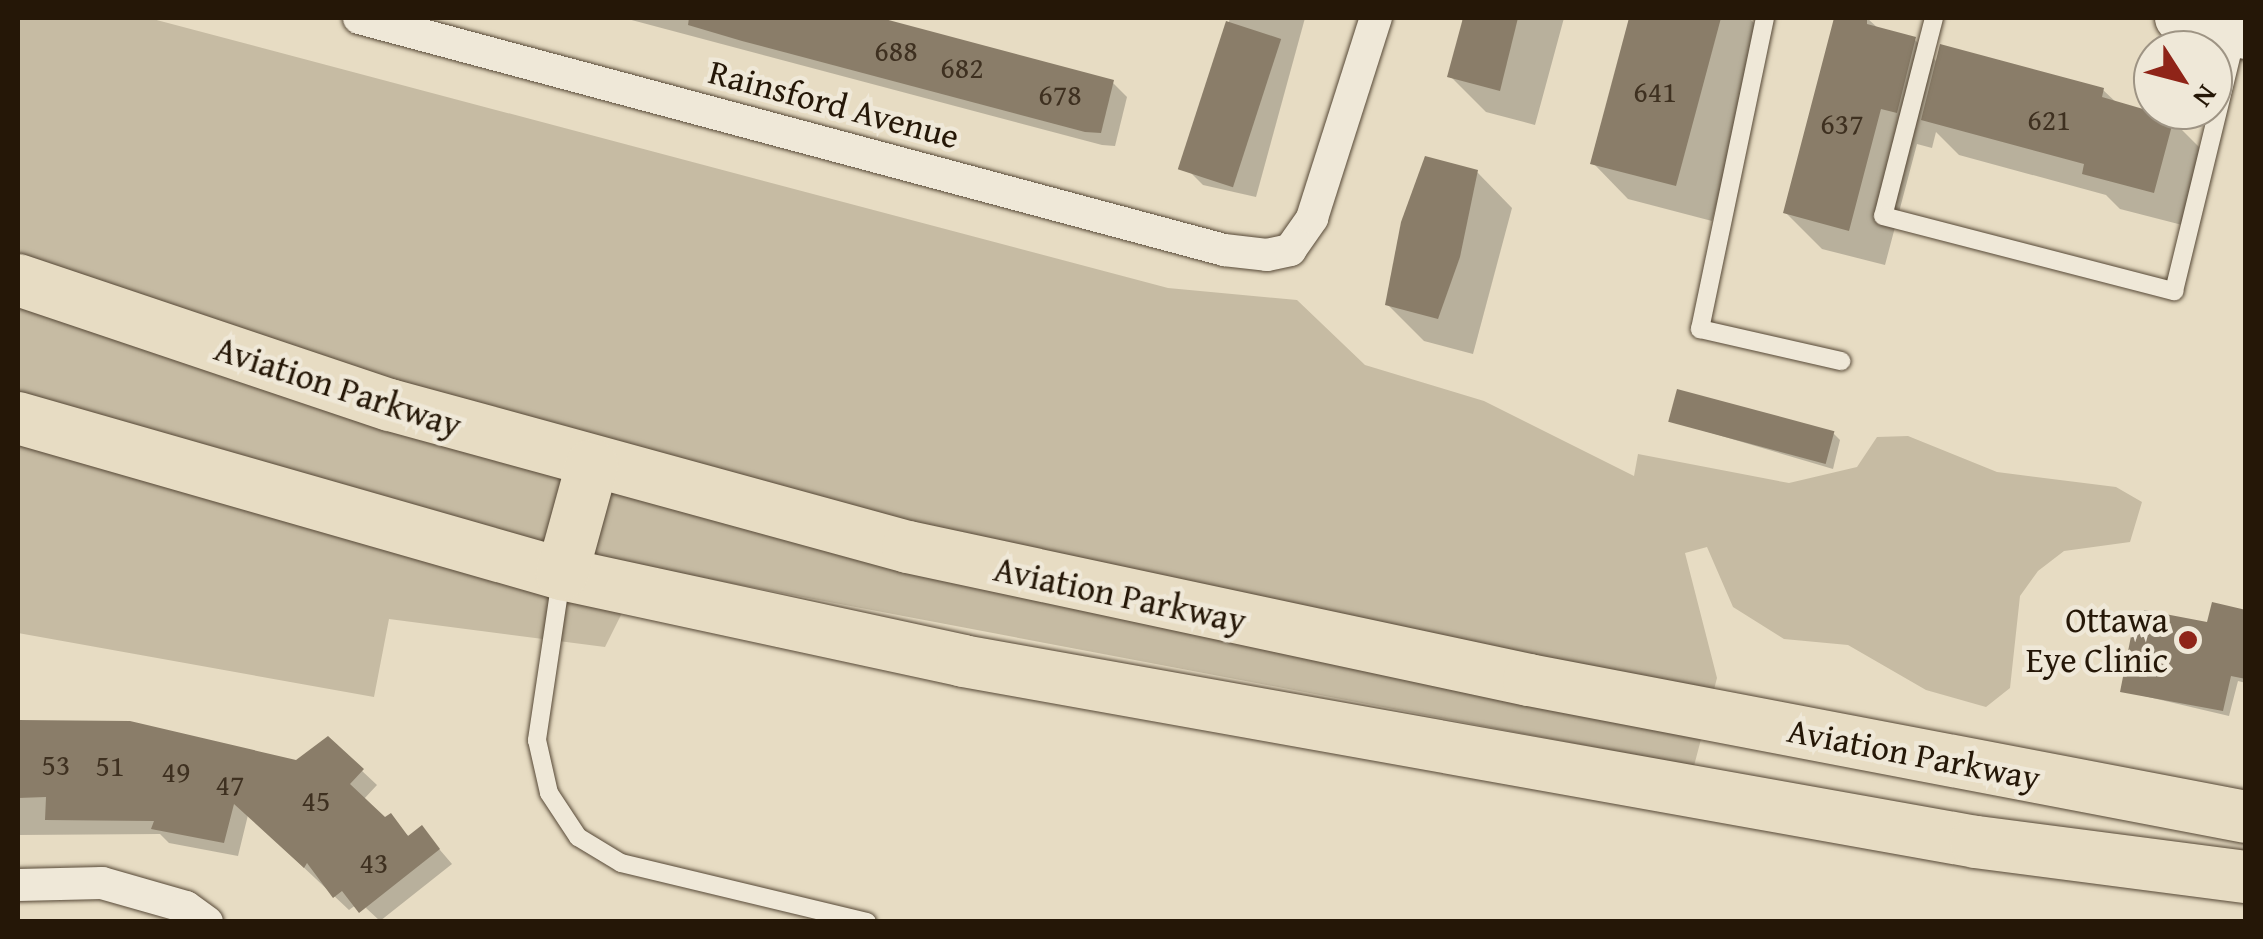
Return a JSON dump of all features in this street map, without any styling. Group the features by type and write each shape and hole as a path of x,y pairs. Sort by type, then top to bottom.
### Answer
{"main road":[{"name":"Aviation Parkway","path":"18,280 336,388 592,465 851,534 1176,608 2246,818"},
{"name":"Aviation Parkway","path":"18,418 562,574 963,661 1366,737 1976,842 2235,877"},
{"path":"562,574 592,465"}],"street":[{"name":"Rainsford Avenue","path":"359,18 1224,250 1267,255 1290,250 1312,218 1376,18"},
{"path":"2179,18 2241,34"},
{"path":"18,885 102,884 186,907 207,922"}],"lane":[{"path":"1765,18 1700,329 1841,361"},
{"path":"1934,18 1883,216 2174,291 2241,34"},
{"path":"562,574 537,740 549,794 578,837 621,863 868,922"}],"shaded area":[{"path":"18,18 149,18 1168,288 1297,300 1365,365 1484,401 1634,476 1638,454 1789,483 1857,467 1877,437 1908,436 1997,472 2116,487 2142,502 2130,542 2064,551 2038,571 2020,596 2010,688 1986,707 1926,690 1848,645 1784,639 1733,607 1707,547 1685,553 1717,678 1694,766 645,567 605,647 389,619 374,697 18,633"}],"building":[{"path":"689,18 881,18 1114,80 1101,133 1085,132 742,41 688,25"},
{"path":"1463,18 1518,18 1500,91 1447,77"},
{"path":"1629,18 1721,18 1676,186 1590,164"},
{"path":"1834,18 1867,18 1867,24 1916,37 1897,113 1881,109 1849,231 1783,213"},
{"path":"1226,21 1281,39 1233,187 1178,169"},
{"path":"1940,44 2104,88 2102,97 2133,106 2133,130 2171,130 2154,193 2082,174 2084,164 1921,120"},
{"path":"1425,156 1478,170 1460,257 1438,319 1385,305 1401,222"},
{"path":"1677,389 1834,431 1826,464 1668,422"},
{"name":"Ottawa Eye Clinic","path":"2212,602 2246,610 2246,679 2231,676 2223,711 2120,692 2134,621 2141,623 2144,610 2207,622"},
{"path":"18,720 130,721 296,760 328,736 364,769 350,784 385,817 391,813 408,836 422,825 440,849 359,913 342,891 333,898 307,863 304,868 234,804 224,843 151,829 154,821 45,820 46,797 18,798"}],"place":[{"name":"Ottawa Eye Clinic","path":"2188,640"}]}
